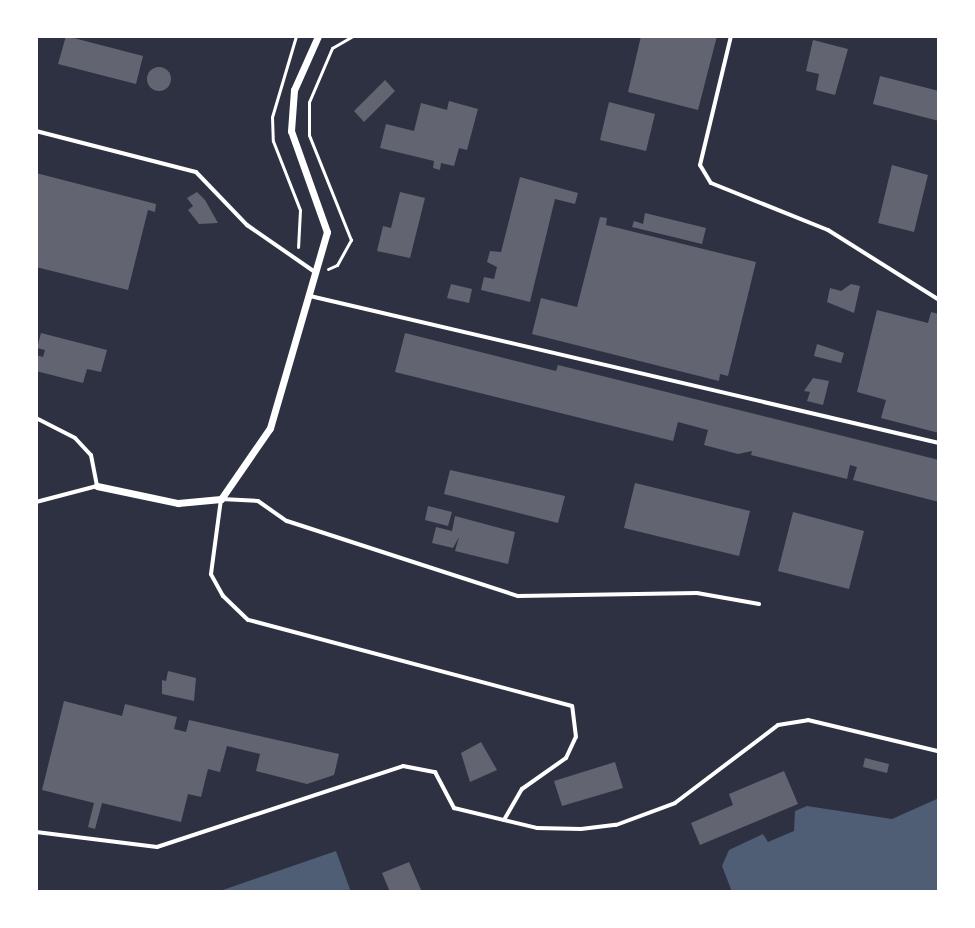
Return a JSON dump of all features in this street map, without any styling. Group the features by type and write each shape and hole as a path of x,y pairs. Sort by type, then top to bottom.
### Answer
{"street":[{"path":"97,486 178,503 221,499 270,428 327,232 291,131 294,90 318,36"}],"lane":[{"path":"731,36 700,165 711,183 828,230 939,300"},
{"path":"36,131 196,172 247,225 317,273"},
{"path":"310,296 939,443"},
{"path":"36,418 52,422 83,446 91,455 97,486 36,502"},
{"path":"504,820 522,789 566,758 576,737 572,706 248,620 223,596 211,574 221,499 258,501 287,521 518,596 682,592 759,604"},
{"path":"36,832 157,847 403,766 435,772 454,808 537,828 616,825 675,803 778,725 808,720 937,751"}],"path":[{"path":"292,45 296,36"},
{"path":"317,273 337,265 351,240 309,135 309,102 332,48 353,36"}],"water":[{"path":"939,798 939,892 732,892 722,866 729,850 763,834 768,842 794,831 795,811 807,806 892,819"},
{"path":"336,851 351,892 217,892"}],"building":[{"path":"66,36 143,56 136,84 58,64"},
{"path":"641,36 717,36 698,110 628,92"},
{"path":"813,40 848,49 835,95 816,90 819,74 806,71"},
{"path":"159,67 168,70 171,79 168,88 159,91 150,88 147,79 150,70"},
{"path":"880,76 939,91 939,121 873,104"},
{"path":"385,80 395,91 364,122 354,111"},
{"path":"449,101 478,109 467,150 459,148 454,166 441,163 440,170 433,168 434,161 380,148 386,124 414,131 421,103 447,110"},
{"path":"609,102 655,114 646,151 600,140"},
{"path":"892,165 928,175 914,232 878,223"},
{"path":"36,173 156,204 155,212 148,210 128,290 36,267"},
{"path":"520,177 578,193 575,204 555,199 530,302 481,290 484,277 494,279 497,267 487,262 490,251 501,252"},
{"path":"197,192 218,223 199,224 188,210 193,206 187,198"},
{"path":"400,192 425,198 410,258 377,251 383,226 391,228"},
{"path":"645,213 706,228 702,244 632,227 634,221 643,224"},
{"path":"600,217 607,218 606,225 756,262 728,376 720,374 719,381 532,334 541,298 577,307"},
{"path":"451,284 472,289 469,303 447,298"},
{"path":"851,284 860,286 854,313 827,302 830,288 841,291"},
{"path":"877,310 928,323 931,312 939,314 939,433 881,418 886,400 857,392"},
{"path":"41,333 107,350 101,372 87,369 83,383 36,371 36,355 43,357 45,350 37,348"},
{"path":"405,333 556,371 558,365 939,460 939,502 853,480 857,467 850,465 847,479 751,455 752,451 738,454 704,445 708,430 678,422 673,441 395,372"},
{"path":"817,344 844,353 841,363 814,356"},
{"path":"813,378 829,381 823,405 807,401 810,392 804,391"},
{"path":"450,470 565,496 558,523 444,494"},
{"path":"635,483 750,511 739,556 624,528"},
{"path":"428,506 452,512 448,526 425,520"},
{"path":"793,512 864,531 849,589 778,571"},
{"path":"455,516 515,532 508,564 455,551 459,537 453,548 432,543 436,527 452,531"},
{"path":"168,671 196,678 194,701 162,694 162,680 166,681"},
{"path":"64,701 122,716 125,704 177,717 174,729 186,732 189,720 339,754 334,775 307,784 256,771 260,754 227,746 220,772 208,769 201,797 188,794 181,822 102,803 95,829 88,827 94,803 42,790"},
{"path":"481,742 497,770 470,782 461,753"},
{"path":"865,758 889,764 887,773 863,767"},
{"path":"615,762 623,788 562,806 554,781"},
{"path":"784,771 798,804 700,845 691,823 733,805 729,794"},
{"path":"409,862 422,892 390,892 382,873"}]}
